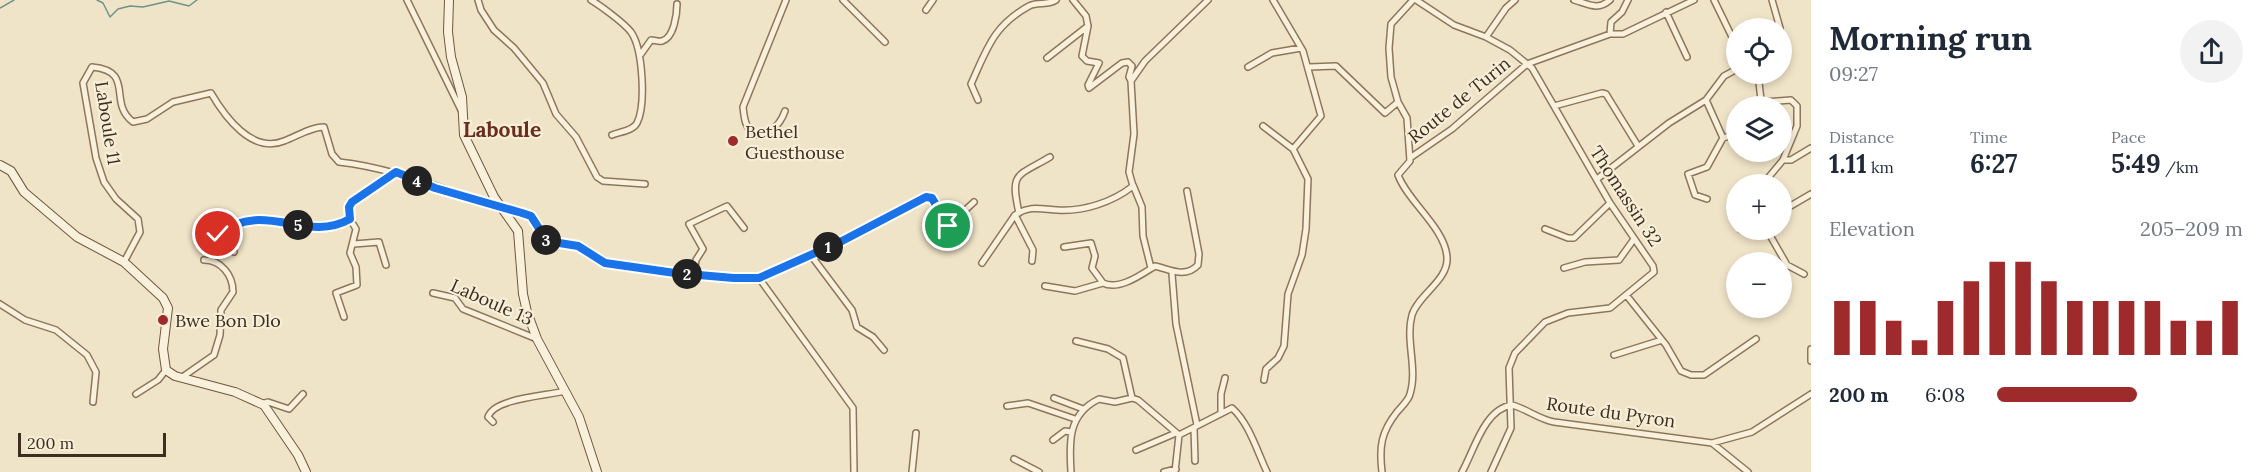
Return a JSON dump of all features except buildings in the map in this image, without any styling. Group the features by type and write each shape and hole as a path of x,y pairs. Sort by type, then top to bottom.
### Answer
{"main road":[{"path":"449,0 448,32 462,98 464,135 469,150 476,157 501,208 518,231 523,294 537,339 579,417 597,472"},
{"path":"0,165 11,171 24,192 77,237 124,262 163,298 168,308 163,350 166,370 181,378 235,392 261,404 273,415 306,472"}],"street":[{"path":"408,0 463,114"},
{"path":"478,0 494,30 514,48 543,82 556,114 576,137 597,177 603,181 645,184"},
{"path":"591,0 631,33 641,54 641,102 638,121 632,128 612,135"},
{"path":"785,111 777,128 757,134 750,131 745,121 743,107 786,0"},
{"path":"843,0 885,42"},
{"path":"926,10 933,0"},
{"path":"978,100 971,84 997,30 1032,4 1052,3 1056,0"},
{"path":"1073,0 1086,16 1088,26 1082,56 1086,61 1099,63 1088,87 1092,87 1116,66 1128,62 1132,66 1129,77 1134,134 1129,172 1142,207 1143,236 1151,268"},
{"path":"1131,81 1145,60 1208,0"},
{"path":"1273,0 1301,48 1309,68 1321,116 1293,148"},
{"path":"1382,472 1384,428 1410,395 1412,316 1420,298 1443,272 1448,258 1442,242 1404,190 1398,175 1410,159 1407,118 1398,102 1391,77 1389,33 1391,24 1414,0"},
{"name":"Thomassin 32","path":"1414,0 1454,25 1486,37 1510,50 1539,78 1610,202 1654,272 1633,287 1627,296"},
{"path":"1486,37 1506,8 1515,0"},
{"path":"1574,0 1602,7 1610,0"},
{"path":"1610,34 1611,22 1622,12 1628,0"},
{"name":"Route de Turin","path":"1410,159 1452,129 1527,64 1610,34 1623,34 1694,0"},
{"path":"1714,0 1726,25"},
{"path":"1772,0 1777,18"},
{"path":"641,54 651,40 661,41 666,38 675,23 677,4"},
{"path":"1666,12 1687,57"},
{"path":"1047,58 1088,26"},
{"path":"1248,67 1272,53 1301,48"},
{"path":"1309,68 1336,66 1385,113 1398,102"},
{"name":"Laboule 11","path":"124,262 140,232 138,219 116,199 104,182 96,158 83,83 86,73 92,67 101,68 117,77 121,85 120,106 124,116 133,122 147,119 173,102 211,93 221,109 253,141 273,145 322,126 326,129 329,145 337,160 396,172"},
{"path":"1597,179 1638,146 1706,100 1726,75"},
{"path":"1554,106 1602,93 1606,94 1638,146"},
{"path":"1706,100 1723,138"},
{"path":"1792,100 1797,106 1797,126 1792,138"},
{"path":"1263,126 1293,148 1308,179 1306,229 1302,255 1288,294 1284,346 1278,358 1266,369 1264,380"},
{"path":"1707,199 1695,195 1687,176 1707,166 1723,138 1726,137"},
{"path":"1792,159 1811,148"},
{"path":"1032,261 1033,250 1017,214 1013,188 1020,174 1050,157"},
{"path":"1771,174 1781,162"},
{"path":"344,317 336,293 357,285 356,267 350,253 356,229 350,219 349,207 352,202 396,172 435,188 531,216 547,241 578,246 605,263 694,274 759,278 842,241 926,197 932,198 948,226 974,202"},
{"path":"982,263 1017,214 1030,208 1059,211 1094,206 1104,203 1133,185"},
{"path":"1045,286 1075,291 1103,283 1113,286 1145,274 1155,266 1172,274 1195,269 1198,265 1199,254 1187,191"},
{"path":"1792,205 1811,194"},
{"path":"1545,230 1574,238 1610,202"},
{"path":"694,274 696,260 703,249 689,224 727,207 744,228"},
{"path":"234,252 220,244 218,234 232,224 259,218 307,226 338,226 350,219"},
{"path":"1564,268 1585,262 1619,260 1634,239"},
{"path":"354,244 379,242 386,265"},
{"path":"1064,247 1090,243 1095,256 1092,268 1103,283"},
{"path":"810,254 852,310 857,327 873,337 884,350"},
{"path":"181,378 214,355 219,342 221,310 233,292 231,280 221,264 215,260 204,260"},
{"path":"1792,269 1804,274"},
{"path":"1172,274 1176,324 1196,427 1195,461"},
{"path":"759,278 853,408 854,472"},
{"name":"Laboule 13","path":"433,293 454,298 463,309 537,339"},
{"path":"1491,472 1511,428 1509,368 1515,353 1545,322 1568,313 1610,308 1627,296 1662,340 1681,371 1698,375 1704,375 1756,339"},
{"path":"0,304 25,320 56,330 87,355 96,372 93,402"},
{"path":"1614,355 1662,340"},
{"path":"1076,341 1108,349 1124,358 1132,398"},
{"path":"1811,350 1811,361"},
{"path":"136,394 158,380 166,370"},
{"path":"1221,411 1221,394 1225,378"},
{"path":"493,422 488,417 498,405 565,390"},
{"path":"261,404 268,402 290,409 303,394"},
{"path":"1713,443 1752,432 1811,394"},
{"path":"1054,398 1083,409"},
{"path":"1071,472 1071,432 1075,418 1083,409 1099,399 1116,402 1132,398 1144,404 1178,434"},
{"path":"1007,406 1028,403 1075,418"},
{"path":"1462,472 1485,426 1496,413 1512,405"},
{"name":"Route du Pyron","path":"1512,405 1540,419 1554,422 1713,443"},
{"path":"1136,450 1196,427 1221,411 1232,408 1238,413 1267,472"},
{"path":"1053,440 1065,431 1071,432"},
{"path":"912,472 916,433"},
{"path":"1164,472 1176,471 1178,434"},
{"path":"1713,443 1748,472"},
{"path":"1014,459 1039,472"}],"waterway":[{"path":"0,8 14,0"},
{"path":"97,0 103,3 110,17 118,9 130,6 143,7 169,1 189,6 197,0"}],"place":[{"name":"Bethel Guesthouse","path":"733,141"},
{"name":"Bwe Bon Dlo","path":"163,320"}],"district":[{"name":"Laboule","path":"502,129"}],"route":[{"path":"218,234 232,224 259,218 307,226 338,226 350,219 349,207 352,202 396,172 435,188 470,196 531,216 547,241 578,246 592,257 605,263 658,271 759,278 842,241 926,197 932,198 937,204 948,226"}]}
